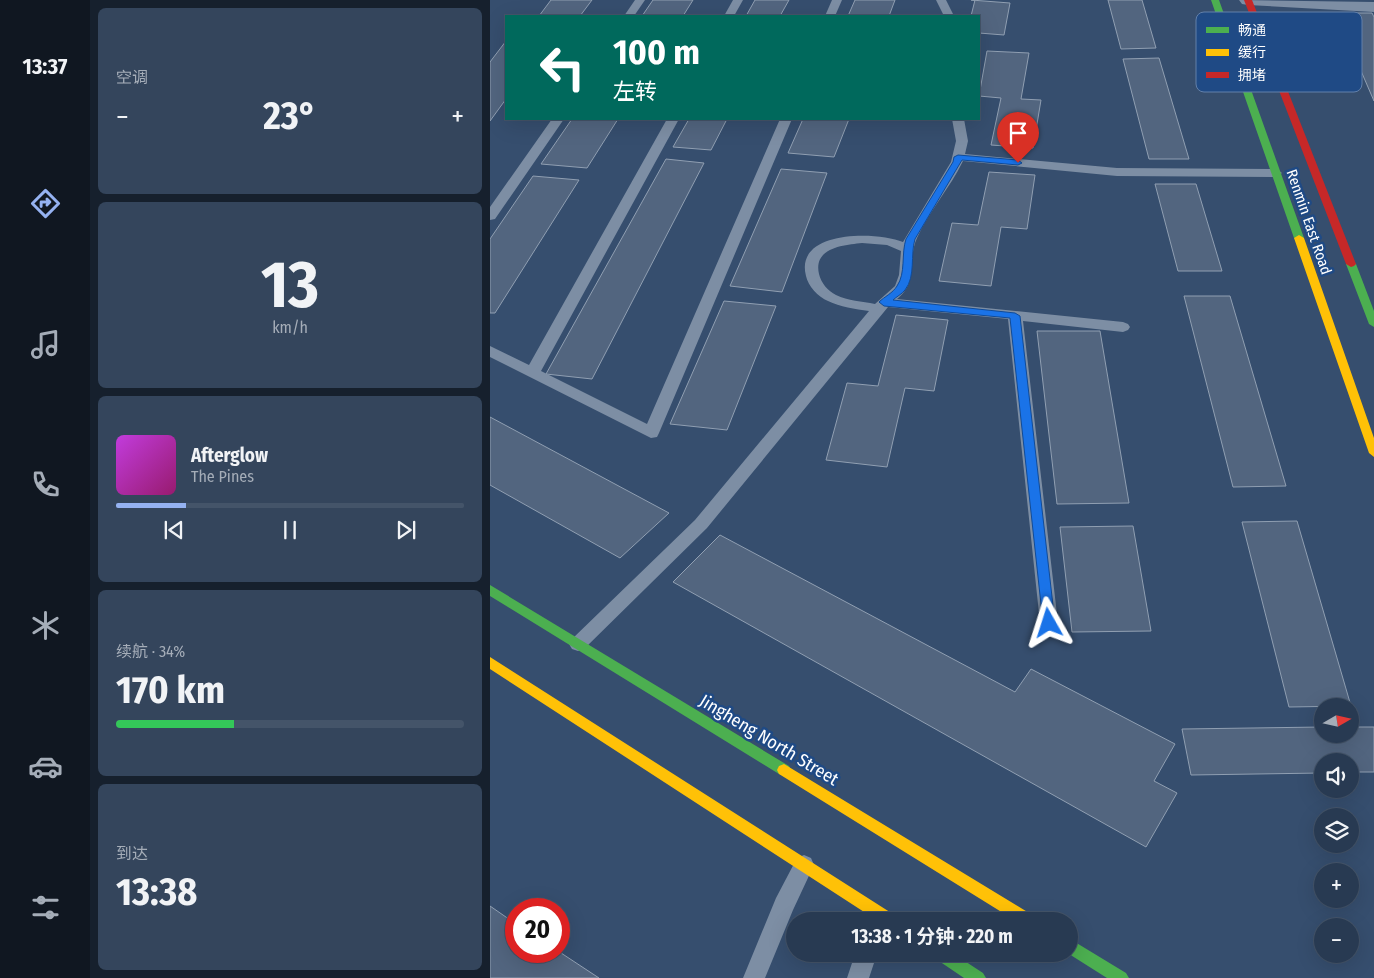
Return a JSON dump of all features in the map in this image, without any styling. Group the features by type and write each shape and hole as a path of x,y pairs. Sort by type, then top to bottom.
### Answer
{"main road":[{"name":"Renmin East Road","path":"1215,0 1219,12"},
{"name":"Renmin East Road","path":"1248,0 1253,12"},
{"name":"Renmin East Road","path":"1247,92 1374,453"},
{"name":"Renmin East Road","path":"1284,92 1374,324"},
{"name":"Jingheng North Street","path":"490,590 1014,912"},
{"path":"490,662 804,864 872,912"},
{"path":"1078,951 1121,978"},
{"path":"953,962 978,978"}],"street":[{"path":"1248,0 1374,7"}],"lane":[{"path":"630,15 640,0"},
{"path":"730,15 738,0"},
{"path":"830,15 837,0"},
{"path":"941,0 948,15"},
{"path":"490,216 557,120"},
{"path":"532,373 672,120"},
{"path":"490,351 651,433 786,120"},
{"path":"578,644 701,524 881,306 902,288 907,268 907,248 910,239 957,162 962,141 958,120"},
{"path":"958,157 1117,172 1276,173"},
{"path":"907,248 886,241 861,240 829,245 820,249 811,260 810,271 816,284 832,299 881,306 1015,316 1123,327"},
{"path":"1015,316 1049,623"},
{"path":"754,978 784,905 804,864"},
{"path":"858,978 863,962"}],"building":[{"path":"551,0 592,0 581,15 540,15"},
{"path":"653,0 693,0 684,15 643,15"},
{"path":"755,0 789,0 781,15 747,15"},
{"path":"855,0 895,0 889,15 848,15"},
{"path":"975,0 1010,3 1004,35 980,33 980,15 971,15"},
{"path":"1108,0 1142,0 1156,48 1121,49"},
{"path":"1362,13 1372,13 1374,17 1374,101 1362,73"},
{"path":"505,42 505,100 490,121 490,62"},
{"path":"987,51 1029,53 1021,99 1041,100 1033,148 991,145 1001,98 980,96"},
{"path":"1159,58 1189,159 1149,159 1123,59"},
{"path":"571,120 617,120 587,168 541,164"},
{"path":"688,120 726,120 711,150 673,147"},
{"path":"803,120 849,120 834,157 788,153"},
{"path":"666,159 704,163 592,379 546,374"},
{"path":"781,169 827,173 782,292 730,286"},
{"path":"989,172 1035,175 1027,229 1001,227 991,286 939,281 952,223 978,225"},
{"path":"533,176 579,180 495,313 490,313 490,239"},
{"path":"1155,184 1196,184 1222,271 1178,271"},
{"path":"1184,296 1230,296 1286,486 1233,487"},
{"path":"724,301 776,306 727,430 670,424"},
{"path":"896,315 948,320 934,391 905,388 887,467 826,460 847,383 878,386"},
{"path":"1037,331 1100,331 1129,503 1057,504"},
{"path":"490,417 669,513 620,558 490,485"},
{"path":"1297,521 1349,698 1314,698 1314,707 1289,707 1242,522"},
{"path":"1133,526 1151,631 1072,632 1060,527"},
{"path":"720,535 1015,692 1031,669 1175,744 1154,781 1177,793 1146,847 673,582"},
{"path":"1314,727 1314,743 1359,743 1359,727 1374,727 1374,772 1359,772 1359,753 1314,753 1314,773 1191,775 1182,729"},
{"path":"490,906 505,916 505,963 570,963 570,959 599,978 490,978"}],"traffic: fast":[{"path":"1215,0 1219,12"},
{"path":"1247,92 1299,238"},
{"path":"1351,264 1374,324"},
{"path":"490,590 784,770"},
{"path":"1078,951 1121,978"},
{"path":"953,962 978,978"}],"traffic: slow":[{"path":"1299,238 1374,453"},
{"path":"490,662 877,912"},
{"path":"784,770 1014,912"}],"traffic: jam":[{"path":"1248,0 1253,12"},
{"path":"1284,92 1351,264"}],"route":[{"path":"1018,163 958,157 957,162 910,239 907,248 907,268 902,288 884,302 1015,316 1049,623"}]}
